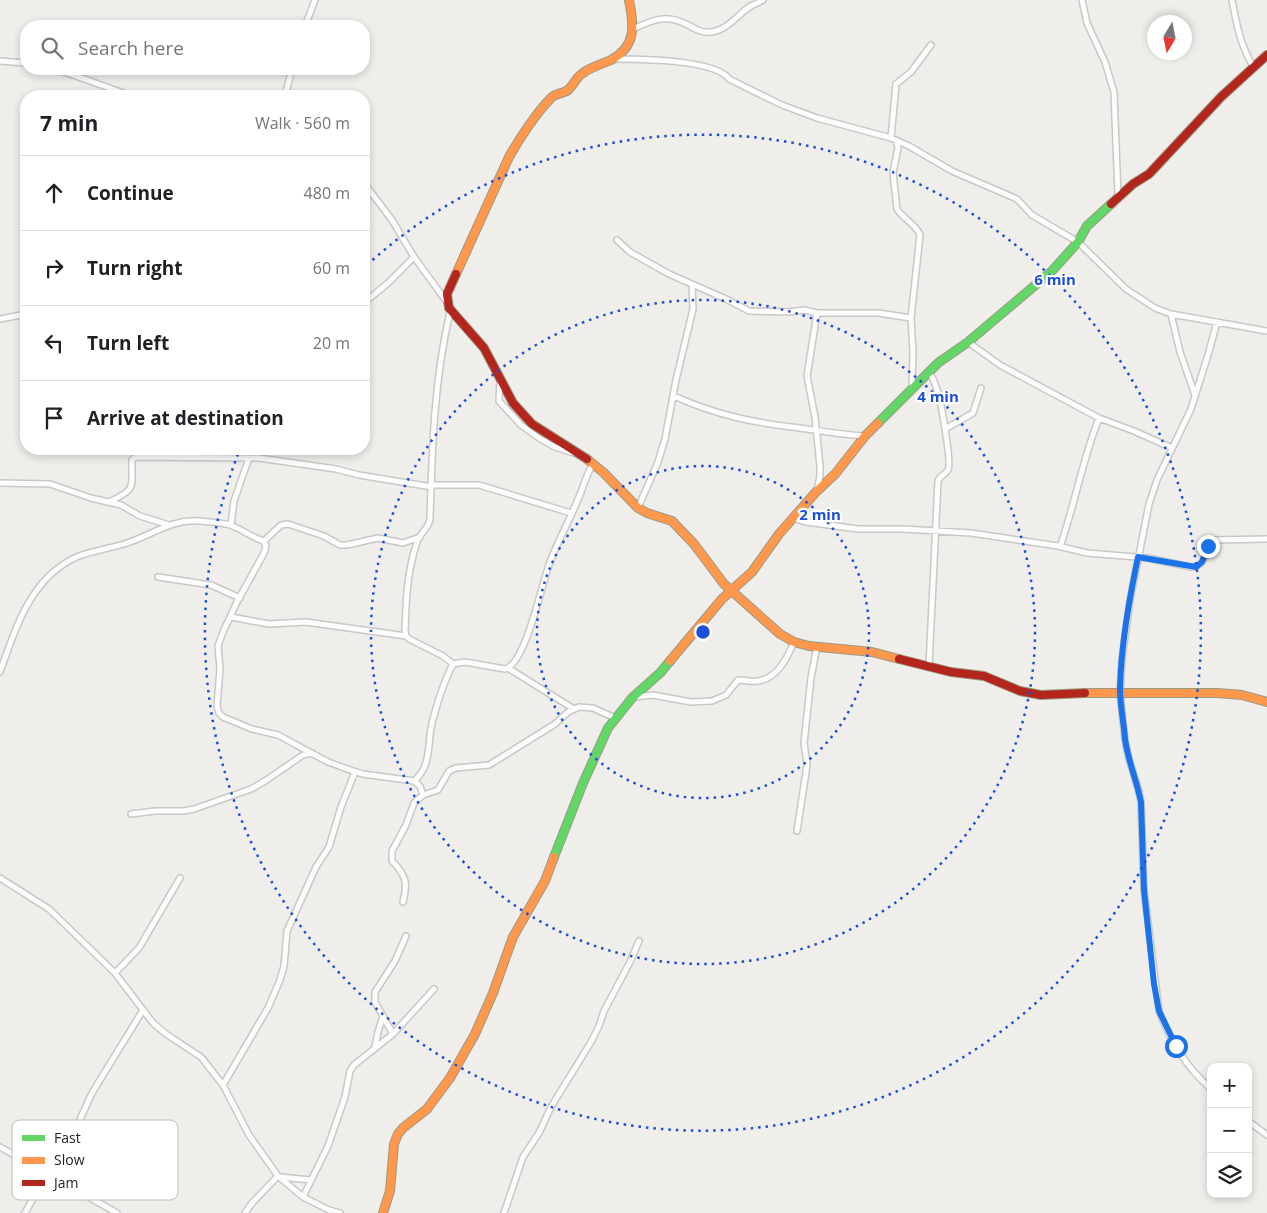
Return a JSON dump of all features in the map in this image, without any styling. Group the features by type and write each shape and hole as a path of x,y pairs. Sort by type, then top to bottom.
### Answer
{"street":[{"path":"307,20 315,0"},
{"path":"446,301 447,294 462,259 519,140 552,96 568,90 578,76 585,71 612,59 620,53 630,40 633,18 629,0"},
{"path":"633,29 668,18 675,19 704,32 714,32 726,26 750,6 763,0"},
{"path":"1082,0 1087,23 1105,62 1114,92 1118,196"},
{"path":"1232,0 1243,50 1254,68"},
{"path":"912,388 913,352 911,318 920,235 919,231 897,209 893,173 898,150 894,139 896,84 911,72 930,45"},
{"path":"383,1213 390,1191 394,1144 398,1134 428,1109 450,1078 475,1034 493,993 513,937 545,881 583,782 608,728 615,718 632,698 660,673 731,590 752,572 793,518 836,473 864,436 938,363 968,342 1052,271 1078,242 1087,226 1118,196 1148,174 1221,97 1267,55"},
{"path":"612,59 681,62 712,69 724,73 729,79 782,105 833,123 894,139 952,171 1017,199 1036,219 1078,242 1126,289 1155,308 1171,314 1267,331"},
{"path":"0,61 20,63"},
{"path":"73,75 115,90"},
{"path":"287,90 290,75"},
{"path":"370,191 392,220 414,257 446,301 450,312 474,332 506,393 526,418 540,430 593,464 638,508 647,513 668,519 674,524 694,544 719,578 731,590 780,634 794,642 872,652 951,672 984,676 1031,694 1120,692 1218,693 1242,695 1267,702"},
{"path":"617,240 630,252 692,285 749,311 788,312 804,310 817,313 878,313 911,318"},
{"path":"370,298 414,257"},
{"path":"638,508 658,462 665,439 692,310 692,285"},
{"path":"406,636 407,581 420,536 430,523 433,427 444,338 450,312"},
{"path":"816,492 820,476 817,432 807,376 817,313"},
{"path":"1171,314 1180,352 1195,395"},
{"path":"0,319 20,315"},
{"path":"1207,1085 1185,1063 1166,1029 1159,1011 1144,890 1141,802 1125,740 1120,692 1124,639 1149,504 1157,480 1191,409 1217,322"},
{"path":"968,342 1000,365 1099,418 1172,448"},
{"path":"929,371 938,392 945,429 949,467 940,476 938,481 929,666"},
{"path":"945,429 972,413 981,388"},
{"path":"674,396 728,417 817,432 864,436"},
{"path":"1060,547 1068,526 1087,451 1099,418"},
{"path":"109,502 122,496 131,488 132,460 135,457 249,458 298,463 432,486 479,485 571,513"},
{"path":"231,525 234,501 249,458"},
{"path":"508,668 516,660 528,632 550,563 581,492 586,475 593,464"},
{"path":"0,483 50,484 121,505 145,518 169,525"},
{"path":"793,518 806,522 858,529 903,529 971,534 1060,547 1087,553 1138,557 1196,567 1202,562 1209,542 1212,540 1267,539"},
{"path":"0,672 16,628 30,600 41,585 57,569 80,556 126,544 169,525 198,521 231,525 264,541 266,546 223,632 218,646 220,669 217,706 219,713 223,717 252,729 278,735 328,762 355,772 414,781 420,786 423,795"},
{"path":"264,541 281,525 288,524 324,536 340,545 378,538 403,543 420,536"},
{"path":"158,577 211,585 240,598"},
{"path":"231,617 269,624 306,622 406,636 443,656 453,664 465,662 496,668 508,668 574,709"},
{"path":"632,698 653,696 692,702 712,700 726,695 738,680 756,682 772,675 786,660 794,642"},
{"path":"797,831 807,764 804,743 811,678 817,646"},
{"path":"414,781 425,767 432,724 453,664"},
{"path":"403,902 406,882 400,870 392,861 391,855 406,825 414,803 423,795 438,790 449,772 461,768 489,765 555,724 574,709 585,706 615,718"},
{"path":"131,814 194,809 251,789 303,755 312,753"},
{"path":"224,1086 268,1008 280,980 284,966 287,931 316,867 329,847 341,807 355,772"},
{"path":"0,878 49,908 115,973 153,1023 201,1057 224,1086 249,1135 279,1177 303,1197 329,1212 340,1213"},
{"path":"115,973 139,948 180,878"},
{"path":"393,1034 375,1002 375,992 395,961 406,936"},
{"path":"504,1213 524,1157 599,1026 604,1011 639,941"},
{"path":"303,1197 322,1160 339,1118 350,1072 358,1060 393,1034 434,989"},
{"path":"79,1120 92,1092 143,1010"},
{"path":"375,1047 383,1016"},
{"path":"1252,1124 1267,1135"},
{"path":"0,1147 12,1154"},
{"path":"279,1177 311,1180"},
{"path":"245,1213 279,1177"},
{"path":"25,1213 32,1200"},
{"path":"94,1200 117,1213"}],"traffic: fast":[{"path":"878,423 938,363 968,342 1052,271 1078,242 1087,226 1111,204"},
{"path":"554,857 583,783 608,728 632,698 660,673 670,661"}],"traffic: slow":[{"path":"456,274 509,157 534,118 553,96 568,90 589,69 611,60 625,48 632,34 629,0"},
{"path":"670,661 722,599 752,572 779,534 816,492 836,473 865,436 878,423"},
{"path":"587,459 604,473 638,508 672,521 694,544 724,584 780,634 794,642 809,646 872,652 899,659"},
{"path":"1085,693 1217,693 1242,695 1267,702"},
{"path":"383,1213 390,1191 394,1144 398,1134 427,1109 450,1078 475,1034 493,993 513,937 545,881 554,857"}],"traffic: jam":[{"path":"1111,204 1133,184 1149,174 1221,97 1267,55"},
{"path":"456,274 447,294 449,308 484,348 513,403 532,424 587,459"},
{"path":"899,659 951,672 984,676 1020,691 1041,695 1085,693"}],"route":[{"path":"1176,1046 1166,1029 1159,1011 1154,984 1153,958 1144,890 1141,802 1125,740 1120,692 1122,659 1138,557 1196,567 1202,562 1208,546"}]}
